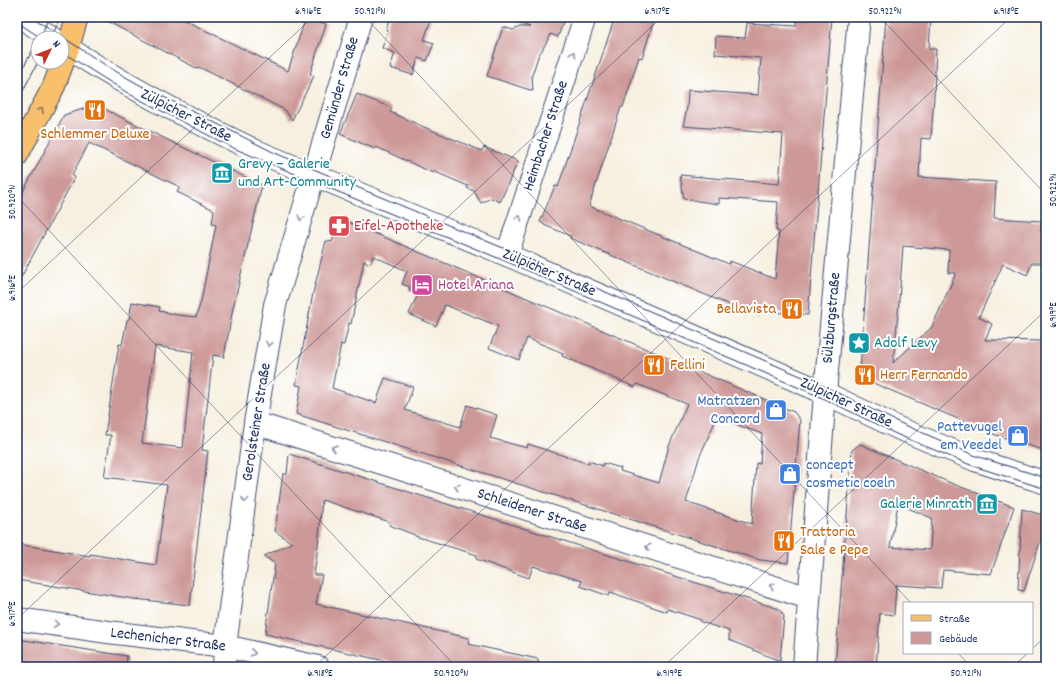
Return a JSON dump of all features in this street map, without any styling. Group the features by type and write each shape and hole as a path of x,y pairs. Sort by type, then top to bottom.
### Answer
{"main road":[{"path":"69,30 77,17"},
{"path":"17,155 54,86 57,70"}],"street":[{"name":"Zülpicher Straße","path":"20,17 40,30"},
{"name":"Gemünder Straße","path":"313,178 361,17"},
{"name":"Heimbacher Straße","path":"507,255 585,17"},
{"name":"Sülzburgstraße","path":"804,667 825,393 859,17"},
{"name":"Zülpicher Straße","path":"70,49 131,88 195,121 313,178 507,255 825,393 898,428 975,460 1046,483"},
{"name":"Gerolsteiner Straße","path":"224,657 255,423 275,305 313,178"},
{"name":"Schleidener Straße","path":"255,423 809,598"},
{"name":"Lechenicher Straße","path":"17,619 108,632 224,657 318,667"}],"building":[{"path":"99,17 178,17 288,71 306,17 326,24 310,74 314,76 292,120 285,110 199,67 198,69"},
{"path":"390,17 432,17 424,40 434,43 427,61 418,58 413,75 390,68 395,53 382,48 388,31 386,30"},
{"path":"509,17 565,17 558,37 551,34 539,54 532,75 533,91 487,76 503,27 513,30 520,27 530,27 509,19"},
{"path":"615,17 655,17 642,58 639,57 623,107 621,107 589,206 729,264 730,261 775,279 779,231 776,231 778,202 719,198 719,204 684,199 680,175 779,184 783,134 683,126 687,108 688,90 758,95 761,58 715,54 716,36 745,38 747,23 796,26 797,17 832,17 808,315 760,311 759,315 744,309 744,311 570,238 571,236 540,222 555,186 558,187"},
{"path":"886,17 931,17 929,49 936,49 931,139 921,138 919,177 996,182 994,218 1042,221 1041,232 1046,232 1046,263 1032,263 1027,275 1003,264 979,317 992,324 985,340 1046,341 1046,451 996,435 866,380 860,370","holes":["903,246 949,250 948,273 956,273 932,327 893,363"]},
{"path":"357,94 392,108 390,112 424,127 482,151 484,147 518,161 500,202 491,198 481,203 474,191 467,188 468,186 433,171 433,173 376,147 375,149 340,134"},
{"path":"96,105 262,185 233,308 224,357 213,355 202,450 208,451 190,605 134,599 17,580 17,544 156,565 167,485 104,477 111,435 105,435 119,344 122,345 132,302 160,307 159,311 196,317 201,301 216,225 212,224 214,210 177,192 180,187 89,143 72,175 75,177 17,285 17,203 64,115","holes":["155,346 193,352 183,448 142,443"]},
{"path":"339,218 794,412 800,420 788,563 760,560 296,414 301,386 296,385 313,293 326,241 332,242","holes":["373,256 407,271 402,284 410,287 409,290 418,294 409,314 436,326 445,305 498,326 489,348 519,360 527,338 563,353 562,356 635,387 637,384 687,404 669,446 659,483 620,471 621,468 603,463 603,466 589,461 589,464 528,444 527,448 490,438 497,415 467,405 460,427 405,410 413,387 385,378 376,403 332,388 341,344 344,345 349,323 351,324 364,261 370,264","717,417 762,434 760,464 756,463 752,524 686,502 699,458"]},
{"path":"860,444 953,484 1014,507 991,574 943,570 941,588 896,585 894,615 880,613 876,667 835,667 852,450","holes":["898,504 932,518 930,550 890,547"]},
{"path":"289,454 779,609 784,616 780,661 729,640 729,631 701,622 701,620 668,609 667,612 610,592 609,596 580,586 582,581 533,566 529,578 476,559 477,555 415,536 389,525 390,522 322,500 314,575 322,575 316,604 469,638 468,644 538,659 538,667 412,667 265,634 275,564 264,556 292,543 275,531 283,474 287,474"},
{"path":"1022,509 1046,516 1046,537 1042,536 1024,591 1018,590"},
{"path":"17,639 127,656 126,667 17,667"}],"tram line":[{"path":"32,17 110,68 138,84 275,153 508,250 826,387 898,422 976,456 1046,478"},
{"path":"43,30 49,17"},
{"path":"55,30 61,17"},
{"path":"17,22 30,31"},
{"path":"17,79 30,55"},
{"path":"70,57 131,95 231,147 505,261 825,399 896,434 973,466 1046,489"},
{"path":"17,102 34,70"}],"place":[{"name":"Schlemmer Deluxe","path":"95,110"},
{"name":"Grevy – Galerie und Art-Community","path":"222,173"},
{"name":"Eifel-Apotheke","path":"339,226"},
{"name":"Hotel Ariana","path":"422,285"},
{"name":"Bellavista","path":"792,309"},
{"name":"Adolf Levy","path":"859,343"},
{"name":"Fellini","path":"654,365"},
{"name":"Herr Fernando","path":"865,375"},
{"name":"Matratzen Concord","path":"776,410"},
{"name":"Pattevugel em Veedel","path":"1018,436"},
{"name":"concept cosmetic coeln","path":"790,474"},
{"name":"Galerie Minrath","path":"987,504"},
{"name":"Trattoria Sale e Pepe","path":"784,541"}]}
